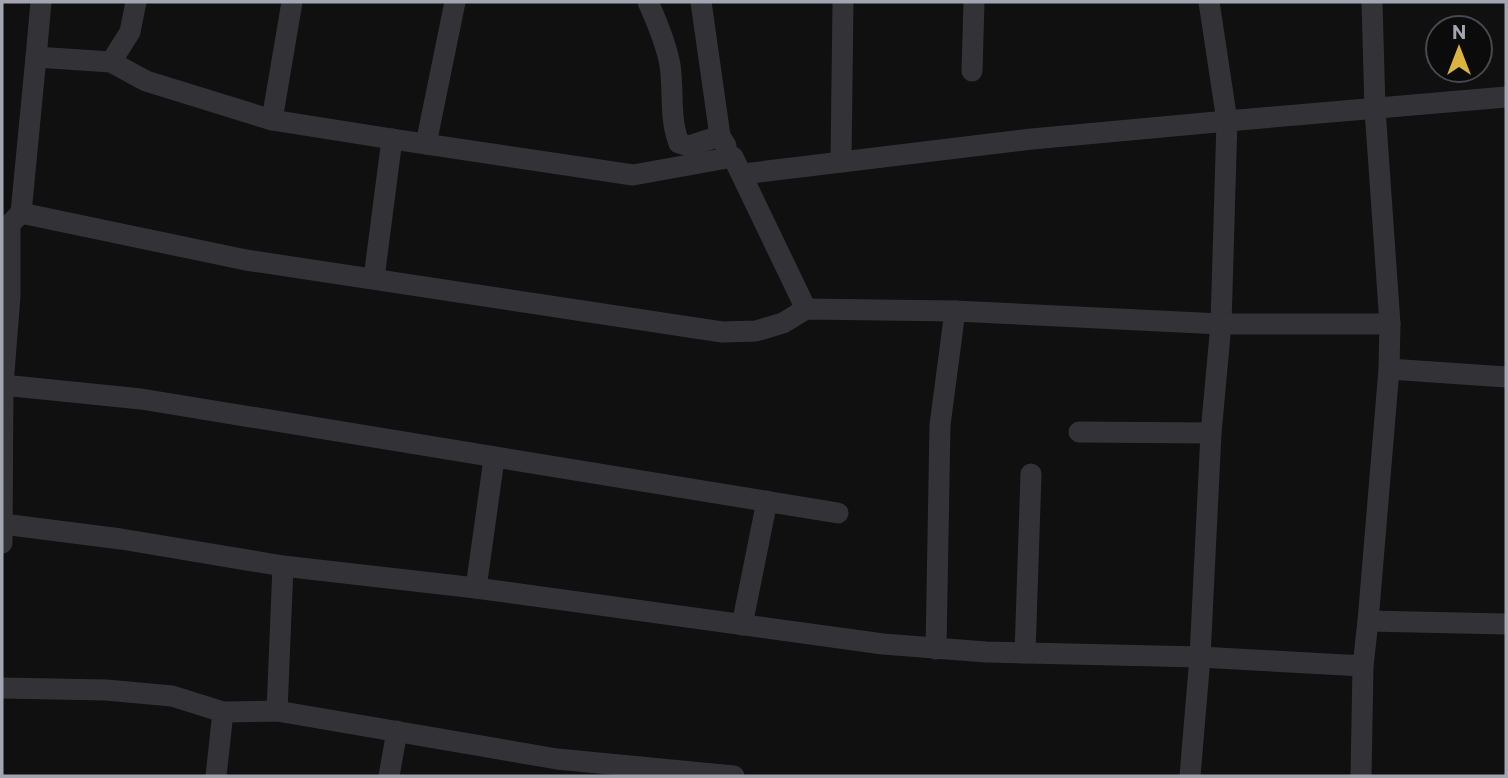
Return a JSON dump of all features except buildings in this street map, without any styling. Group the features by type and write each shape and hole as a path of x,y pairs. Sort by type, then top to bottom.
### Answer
{"street":[{"path":"41,2 36,57 11,220 10,296 4,385 2,533 476,589 936,649 1200,657 1363,666"},
{"path":"111,62 130,32 136,2"},
{"path":"272,120 292,2"},
{"path":"426,144 455,2"},
{"path":"648,2 660,27 670,66 673,129 679,143 689,146 720,136"},
{"path":"701,2 720,136 738,165 806,309"},
{"path":"842,162 843,2"},
{"path":"972,71 974,2"},
{"path":"1190,776 1200,657 1211,433 1221,324 1227,121 1209,2"},
{"path":"1361,776 1363,666 1389,369 1390,324 1375,109 1372,2"},
{"path":"36,57 111,62 146,80 272,120 633,176 738,165 842,162 1032,139 1506,97"},
{"path":"374,278 392,139"},
{"path":"11,220 246,260 722,332 756,331 783,323 806,309 955,311 1221,324 1390,324"},
{"path":"936,649 940,425 955,311"},
{"path":"1389,369 1506,377"},
{"path":"4,385 141,399 494,459 838,513"},
{"path":"1079,432 1211,433"},
{"path":"476,589 494,459"},
{"path":"1025,653 1031,474"},
{"path":"742,625 767,501"},
{"path":"277,711 283,566"},
{"path":"1368,621 1506,624"},
{"path":"2,688 106,690 172,696 223,712 277,711 397,732 556,768 734,776"},
{"path":"216,776 223,712"},
{"path":"389,776 397,732"}]}
